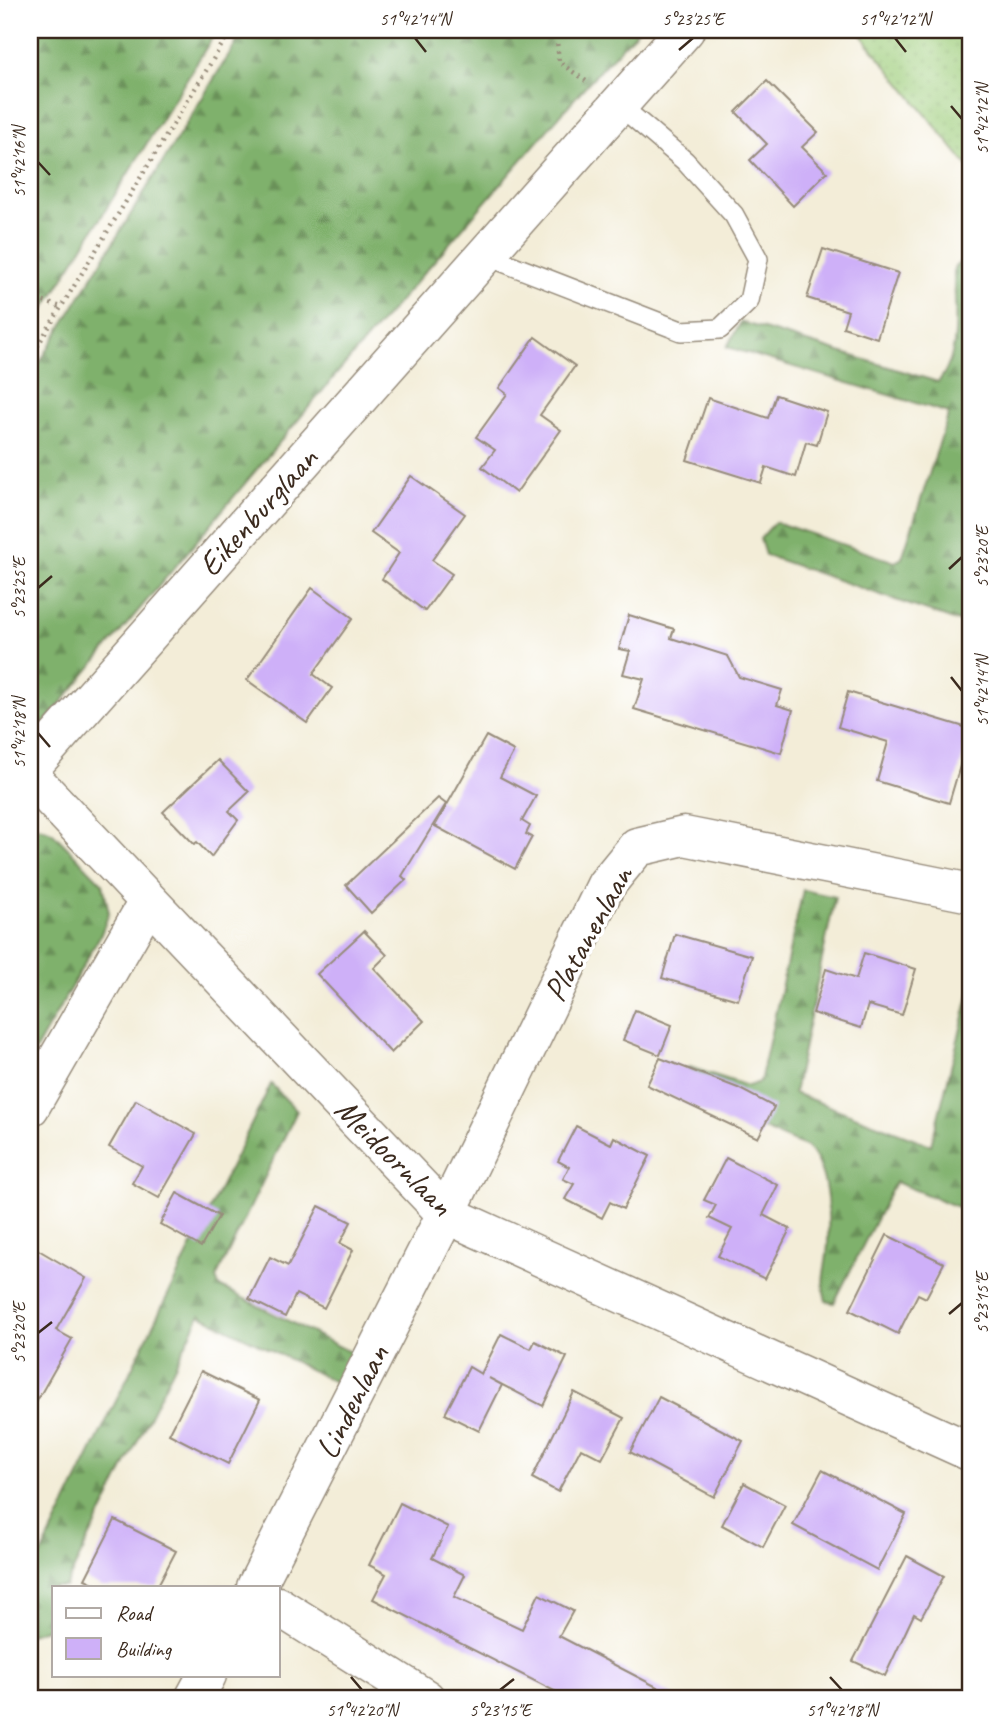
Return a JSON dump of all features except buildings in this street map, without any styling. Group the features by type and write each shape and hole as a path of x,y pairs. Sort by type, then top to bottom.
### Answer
{"street":[{"name":"Eikenburglaan","path":"30,768 685,30"},
{"name":"Meidoornlaan","path":"30,776 446,1214 971,1452"},
{"name":"Platanenlaan","path":"446,1214 606,885 637,847 684,836 971,893"},
{"path":"30,1107 148,902"},
{"name":"Lindenlaan","path":"257,1586 446,1214"},
{"path":"280,1607 426,1699"},
{"path":"194,1699 206,1676"}],"lane":[{"path":"485,255 681,331 720,329 749,301 758,259 734,215 685,161 618,104"}],"path":[{"path":"30,358 231,30"},
{"path":"556,30 559,62 618,104"},
{"path":"30,298 62,307"}],"green space":[{"path":"30,30 217,30 30,332"},
{"path":"244,30 638,30 588,83 340,370 30,740 30,378"},
{"path":"857,30 971,30 971,170"},
{"path":"971,252 971,626 765,555 760,539 775,522 895,562 902,558 949,413 727,347 741,322 938,382 946,370 954,343 954,268"},
{"path":"39,827 52,832 103,884 109,913 101,934 30,1060 30,830"},
{"path":"803,890 835,897 794,1093 931,1145 971,989 971,1212 895,1182 834,1303 826,1301 824,1292 828,1204 824,1179 814,1156 807,1147 681,1094 674,1081 689,1067 748,1086 760,1082"},
{"path":"271,1084 297,1111 216,1278 219,1286 352,1353 337,1383 200,1315 65,1586 52,1586 52,1624 46,1629 30,1634 30,1577"}]}
